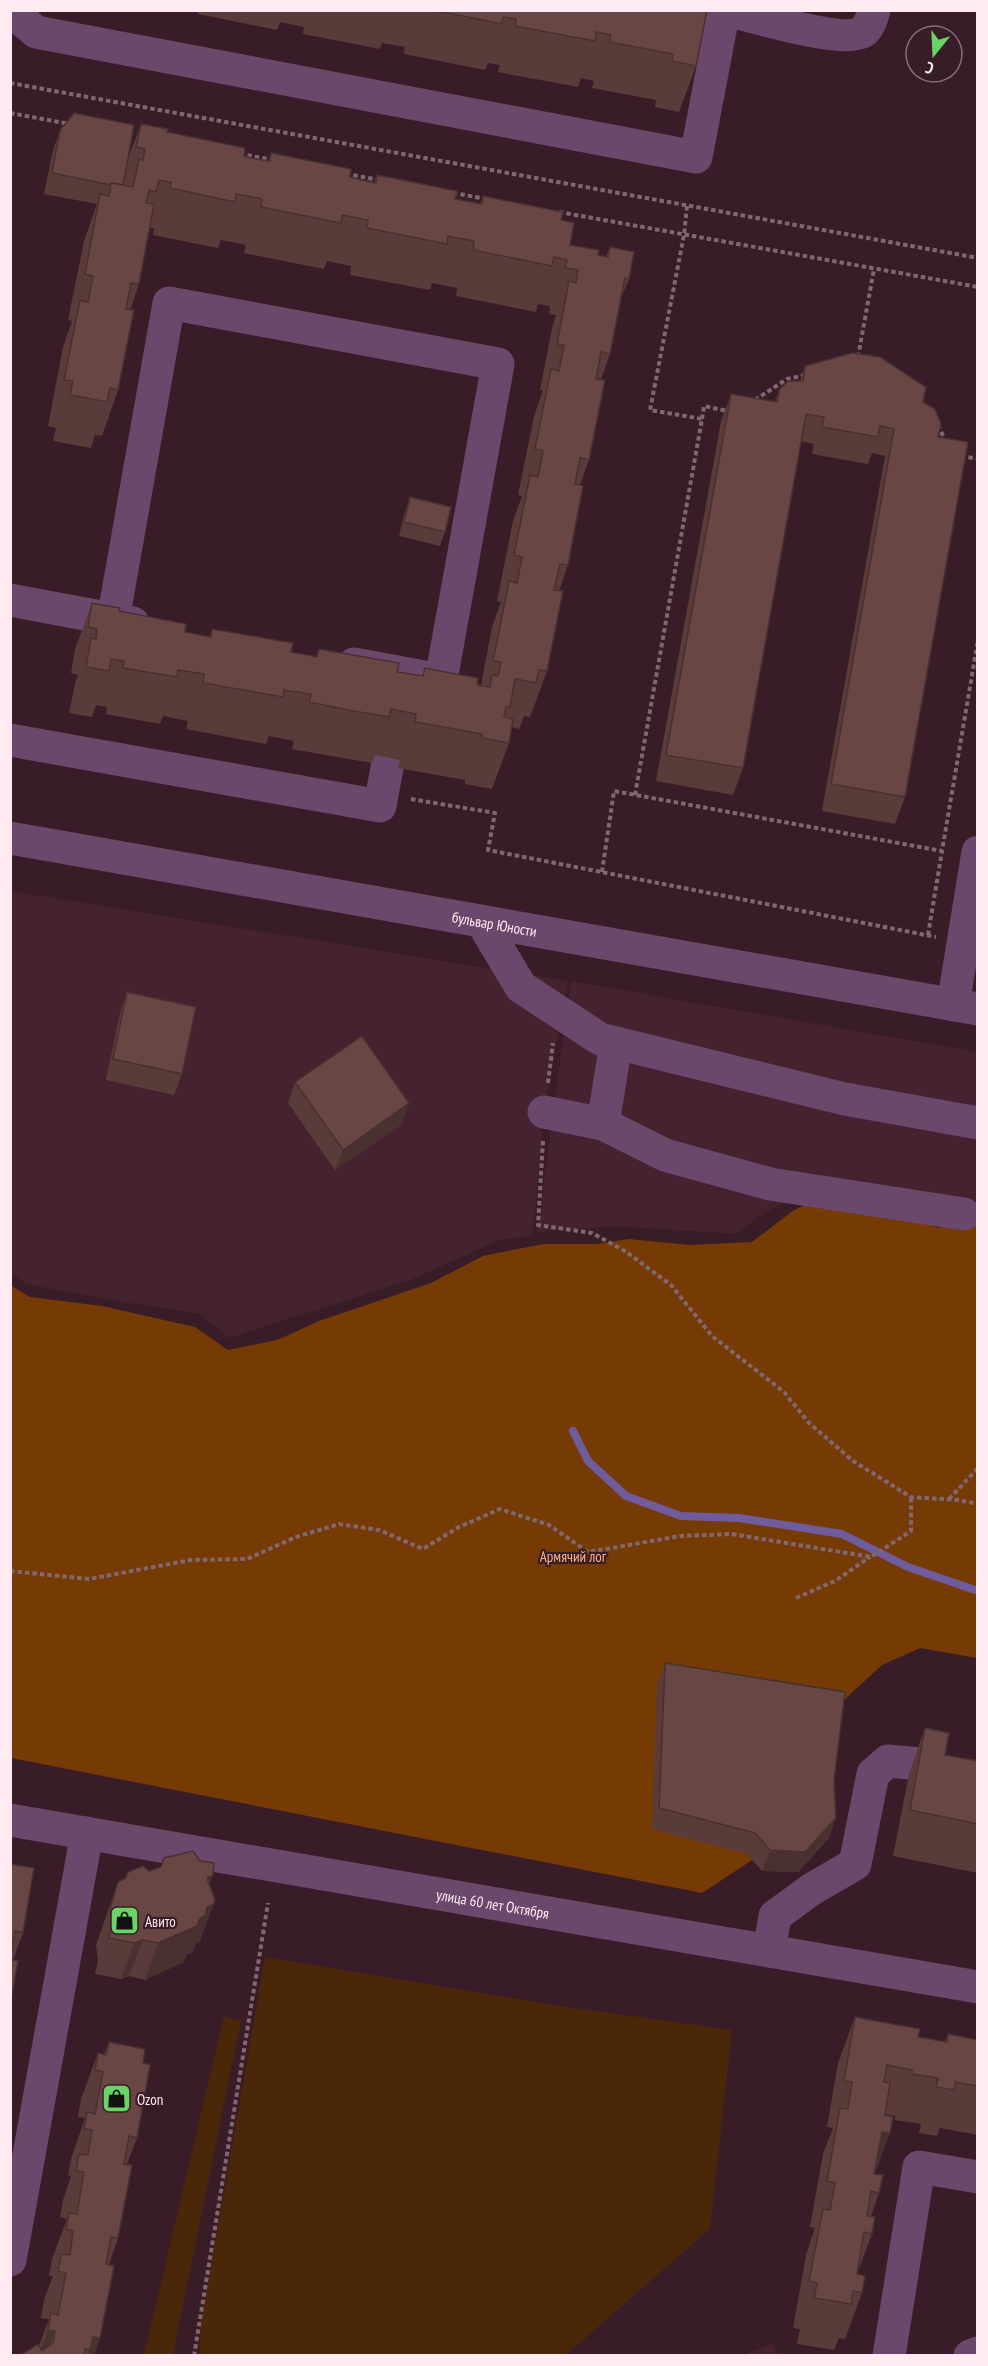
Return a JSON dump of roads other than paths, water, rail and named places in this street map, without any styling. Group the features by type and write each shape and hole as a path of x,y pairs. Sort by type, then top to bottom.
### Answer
{"street":[{"path":"18,10 17,16 36,32 696,157 726,10 818,33 847,35 862,32 871,21 874,10"},
{"path":"113,620 169,303 498,364 441,680 321,658"},
{"path":"10,600 159,628"},
{"path":"397,708 403,673"},
{"path":"10,740 380,806 389,757"},
{"name":"бульвар Юности","path":"10,838 965,1007"},
{"path":"965,1007 969,931 978,852"},
{"path":"482,922 521,987 600,1039 845,1099 978,1123"},
{"path":"603,1124 616,1043"},
{"path":"544,1112 603,1124 665,1155 770,1184 964,1214"},
{"path":"769,1951 776,1916 812,1889 855,1864 873,1774 888,1761 920,1764 949,1784 978,1789"},
{"name":"улица 60 лет Октября","path":"10,1820 978,1988"},
{"path":"10,2260 87,1833"},
{"path":"889,2355 919,2167 978,2177"},
{"path":"970,2355 978,2353"}],"waterway":[{"path":"573,1431 588,1461 626,1496 681,1516 739,1518 842,1534 908,1567 978,1591"}],"place":[{"name":"Авито","path":"124,1921"},
{"name":"Ozon","path":"116,2099"}],"park label":[{"name":"Армячий лог","path":"573,1556"}]}
